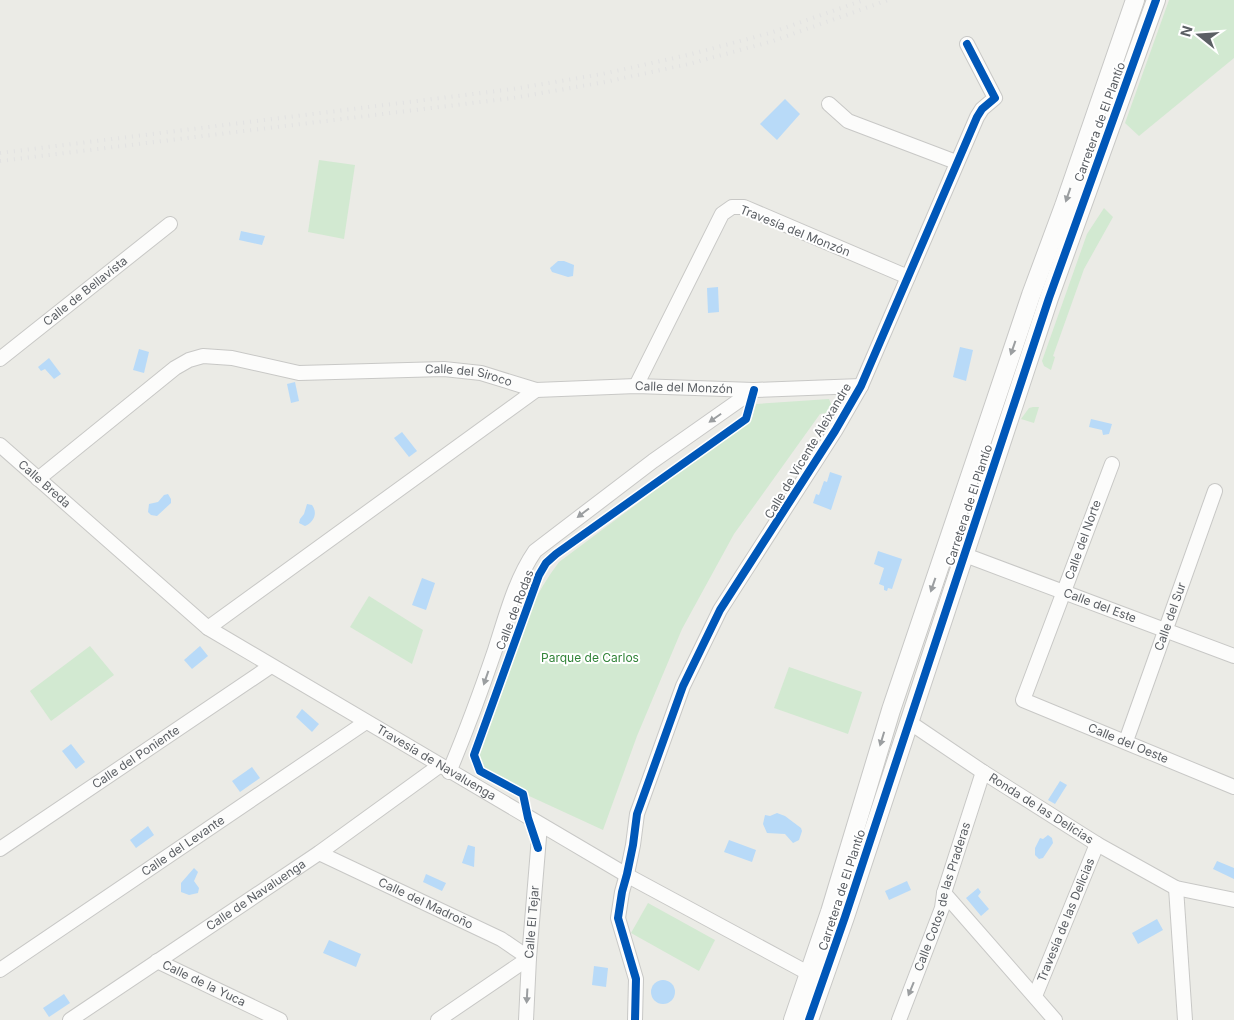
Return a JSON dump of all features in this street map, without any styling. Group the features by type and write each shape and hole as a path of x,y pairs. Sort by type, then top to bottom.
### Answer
{"street":[{"name":"Carretera de El Plantío","path":"793,1020 830,912 891,710 978,450 1135,0"},
{"name":"Carretera de El Plantío","path":"809,1020 910,722 1049,298 1156,0"},
{"name":"Calle de Vicente Aleixandre","path":"635,1020 636,979 618,918 622,892 628,874 637,814 683,686 705,639 720,610 777,524 861,386 956,162 977,117 982,109 995,98 967,44"},
{"path":"829,104 848,121 956,162"},
{"name":"Travesía del Monzón","path":"636,386 722,214 732,207 744,208 908,277"},
{"name":"Calle de Bellavista","path":"0,358 170,224"},
{"name":"Calle del Siroco","path":"38,479 175,368 189,360 203,356 232,358 299,373 444,369 481,373 536,390"},
{"name":"Calle del Monzón","path":"536,390 636,386 754,390 861,386"},
{"name":"Calle del Siroco","path":"208,628 536,390"},
{"name":"Calle de Rodas","path":"444,769 462,741 486,679 525,565 535,551 646,467 754,390"},
{"name":"Calle Breda","path":"0,445 88,522"},
{"name":"Calle del Norte","path":"1023,700 1112,464"},
{"name":"Calle del Sur","path":"1126,741 1215,491"},
{"name":"Travesía de Navaluenga","path":"88,522 208,628 444,769 628,874 630,877 808,972"},
{"name":"Calle del Este","path":"965,555 1234,656"},
{"name":"Calle del Poniente","path":"0,849 271,666"},
{"name":"Calle del Oeste","path":"1023,700 1234,786"},
{"name":"Calle del Levante","path":"0,970 366,722"},
{"name":"Ronda de las Delicias","path":"910,722 1097,844 1176,888 1234,900"},
{"name":"Calle de Navaluenga","path":"70,1020 444,769"},
{"name":"Calle Cotos de las Praderas","path":"899,1020 942,908 944,893 984,772"},
{"name":"Calle El Tejar","path":"526,1020 540,825"},
{"name":"Travesía de las Delicias","path":"1035,996 1097,844"},
{"name":"Calle del Madroño","path":"319,854 501,938 529,958"},
{"path":"1176,888 1185,1020"},
{"path":"944,893 1055,1020"},
{"path":"438,1020 529,958"},
{"name":"Calle de la Yuca","path":"157,961 280,1020"}],"green space":[{"path":"1169,0 1234,0 1234,58 1139,136 1125,123"},
{"path":"319,160 355,165 344,239 308,232"},
{"path":"1104,208 1113,217 1084,269 1053,356 1055,357 1051,370 1044,366 1042,361 1087,234"},
{"name":"Parque de Carlos","path":"829,399 834,411 820,414 734,534 682,629 637,736 603,830 486,776 475,747 521,628 532,605 559,562 752,418 756,404"},
{"path":"1039,407 1034,423 1021,419 1029,408"},
{"path":"369,596 423,630 412,664 350,627"},
{"path":"90,646 114,675 51,721 30,691"},
{"path":"789,667 862,692 848,734 774,708"},
{"path":"648,903 715,940 699,971 631,933"}],"water":[{"path":"785,99 800,114 777,140 760,124"},
{"path":"241,231 265,236 262,245 239,240"},
{"path":"558,261 574,265 573,276 568,277 552,272 550,268"},
{"path":"718,287 719,312 708,313 707,288"},
{"path":"960,347 973,350 966,381 953,377"},
{"path":"139,349 149,352 144,373 133,370"},
{"path":"49,358 61,374 54,379 45,369 41,371 38,367"},
{"path":"295,382 299,401 291,403 287,384"},
{"path":"1091,419 1112,424 1109,434 1103,435 1102,430 1089,427"},
{"path":"402,432 417,451 409,457 394,438"},
{"path":"830,472 842,476 831,510 813,503 816,494 819,495 824,481 827,482"},
{"path":"168,494 171,503 157,516 151,515 148,512 149,504 158,502 164,495"},
{"path":"307,504 312,505 315,514 313,520 305,526 299,523"},
{"path":"878,551 902,559 892,589 888,588 887,591 884,590 884,586 879,584 884,568 874,564"},
{"path":"422,578 435,583 426,610 412,605"},
{"path":"200,646 208,656 192,669 184,660"},
{"path":"302,709 319,724 312,732 296,717"},
{"path":"71,744 85,762 76,769 62,751"},
{"path":"252,767 260,778 240,792 232,781"},
{"path":"1060,781 1067,785 1055,804 1048,800"},
{"path":"777,813 785,816 801,828 799,840 793,843 785,834 767,833 763,824 765,815 770,816"},
{"path":"148,826 154,835 136,848 130,840"},
{"path":"1048,835 1052,838 1053,843 1043,858 1039,859 1035,855 1035,848 1040,838 1043,839"},
{"path":"729,840 756,850 752,862 724,852"},
{"path":"468,845 475,847 474,867 462,863"},
{"path":"1217,861 1234,868 1234,879 1213,869"},
{"path":"194,868 198,872 194,881 199,888 198,893 189,895 181,892 181,883"},
{"path":"426,874 446,883 442,891 423,882"},
{"path":"907,881 911,890 889,900 885,891"},
{"path":"978,888 981,892 978,896 989,909 981,916 966,898"},
{"path":"1157,919 1163,930 1138,944 1132,933"},
{"path":"329,940 361,954 356,967 323,953"},
{"path":"594,966 608,968 606,987 592,985"},
{"path":"663,980 672,983 675,992 672,1001 663,1004 654,1001 651,992 654,983"},
{"path":"64,994 70,1003 49,1017 43,1008"}],"railway":[{"path":"0,153 513,89 602,74 688,55 770,33 864,0"},
{"path":"0,161 513,98 605,82 689,64 773,41 888,0"}],"cycle path":[{"path":"809,1020 845,917 1049,298 1156,0"},
{"path":"635,1020 636,979 618,918 633,845 637,814 683,686 720,610 835,431 861,386 977,117 982,109 995,98 967,44"},
{"path":"538,848 528,818 523,794 480,771 474,755 539,575 546,563 556,554 746,419 754,390"}]}
